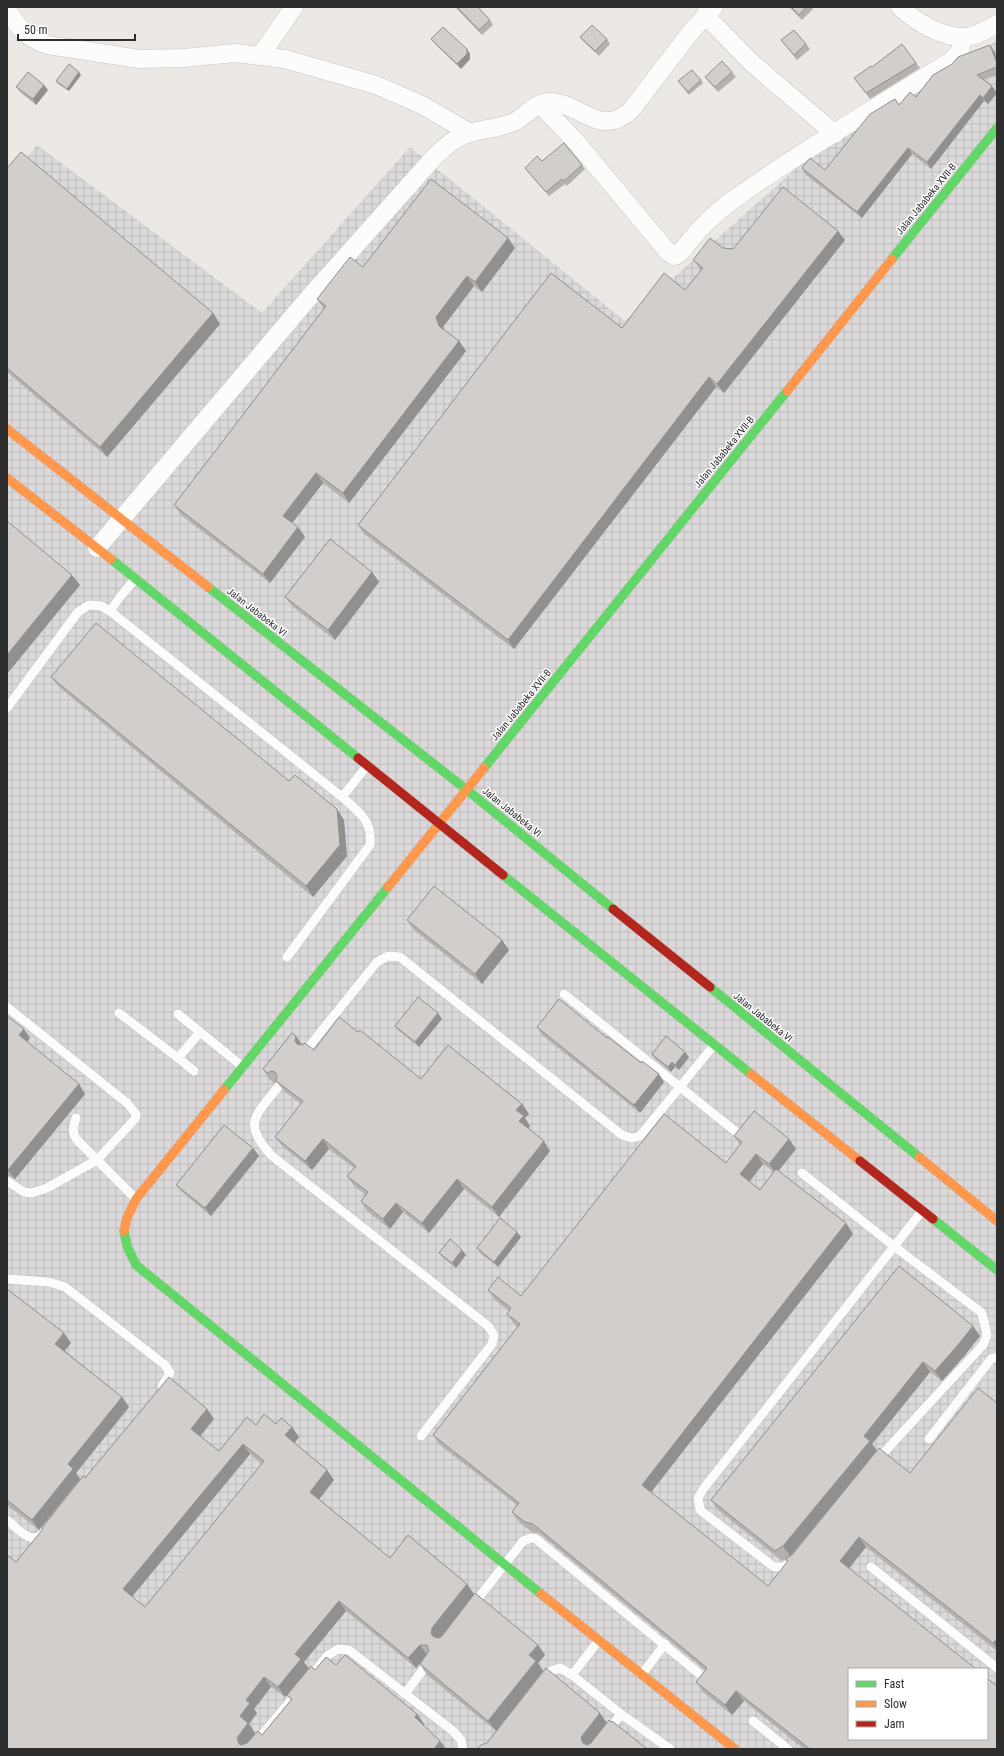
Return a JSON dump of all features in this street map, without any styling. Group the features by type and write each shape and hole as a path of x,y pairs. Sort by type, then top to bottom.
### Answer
{"street":[{"path":"260,56 294,7"},
{"path":"900,7 928,27 963,37 974,36 997,24"},
{"path":"7,10 19,28 28,37 36,42 48,45 158,60 235,53 285,59 376,85 422,105 470,133"},
{"path":"97,548 306,301 420,171 448,144 460,137 470,133 506,126 540,104 550,102 562,105 602,122 618,120 631,110 710,11 752,63 835,134"},
{"path":"540,104 578,144 668,252 674,256 680,254 696,232 728,204 809,148 835,134 951,61 960,51 963,37"},
{"name":"Jalan Jababeka XVII-B","path":"735,1749 371,1457 136,1265 126,1248 123,1234 125,1221 136,1199 467,790 997,128"},
{"name":"Jalan Jababeka VI","path":"7,429 121,520 467,790 997,1221"},
{"path":"7,478 97,548 714,1045 997,1270"}],"lane":[{"path":"110,611 135,580"},
{"path":"7,708 78,612 89,605 101,606 110,611 342,797 362,815 369,827 371,836 370,845 287,957"},
{"path":"342,797 367,766"},
{"path":"307,1049 377,962 388,956 400,958 622,1135 632,1138 640,1136 714,1045"},
{"path":"564,994 740,1135"},
{"path":"7,1007 134,1110 135,1118 98,1160 47,1188 32,1193 24,1192 17,1189 7,1181"},
{"path":"119,1013 194,1071"},
{"path":"178,1014 243,1067"},
{"path":"178,1058 200,1032"},
{"path":"278,1087 256,1115 254,1127 263,1146 272,1156 488,1326 494,1335 492,1344 421,1436"},
{"path":"76,1118 73,1127 73,1135 136,1199"},
{"path":"802,1173 894,1247 982,1313 987,1335 983,1345 889,1446 869,1470"},
{"path":"799,1555 794,1561 784,1567 774,1567 700,1510 698,1498 704,1488 922,1211"},
{"path":"7,1279 49,1282 65,1286 165,1365 170,1373 158,1391"},
{"path":"929,1439 991,1359 997,1357"},
{"path":"7,1520 30,1538 39,1537 49,1528"},
{"path":"468,1612 523,1541 531,1538 536,1540 665,1644 702,1676"},
{"path":"871,1567 997,1668"},
{"path":"572,1675 599,1640"},
{"path":"642,1674 665,1644"},
{"path":"250,1749 326,1656 338,1648 349,1650 453,1731 460,1740 463,1749"},
{"path":"405,1694 430,1660"},
{"path":"537,1688 551,1671 560,1668 572,1675 621,1714 670,1749"},
{"path":"594,1749 621,1714"},
{"path":"753,1722 788,1749"}],"shaded area":[{"path":"997,41 997,1749 7,1749 7,183 37,145 262,313 410,147 625,321 809,157"}],"building":[{"path":"457,7 478,7 490,20 479,30"},
{"path":"791,7 806,7 799,15"},
{"path":"592,25 607,39 595,51 580,37"},
{"path":"443,27 467,49 467,54 457,64 431,39"},
{"path":"794,30 806,44 794,55 781,40"},
{"path":"902,44 916,63 866,93 854,78 871,66 872,67"},
{"path":"990,45 997,63 997,67 977,75 992,86 983,98 980,95 927,162 908,148 857,212 802,168 810,158 825,170 870,114 895,99 899,105 910,92 916,97 933,75 952,64 958,57"},
{"path":"722,61 732,72 715,87 705,77"},
{"path":"69,64 79,72 67,89 56,81"},
{"path":"692,70 701,80 688,92 678,81"},
{"path":"28,72 44,85 33,99 16,87"},
{"path":"564,143 582,165 564,181 562,179 546,192 525,168 537,156 542,161"},
{"path":"21,152 213,313 100,447 7,368 7,168"},
{"path":"431,179 508,238 475,282 467,276 436,317 439,326 459,341 343,493 316,473 283,516 298,527 263,574 174,505 326,306 317,299 350,257 363,267"},
{"path":"783,187 838,231 717,384 709,377 508,640 358,525 551,273 622,328 664,273 685,290 703,268 693,260 710,238 723,248 733,249"},
{"path":"7,521 72,575 7,655"},
{"path":"330,539 372,572 328,630 285,597"},
{"path":"96,623 289,781 295,775 337,809 340,845 306,886 51,677"},
{"path":"434,886 502,940 475,974 407,920"},
{"path":"418,997 438,1013 415,1042 395,1026"},
{"path":"559,999 607,1038 608,1037 641,1063 642,1061 659,1074 634,1105 537,1027"},
{"path":"7,1016 24,1029 19,1035 79,1084 8,1170 7,1169"},
{"path":"339,1017 358,1032 360,1030 421,1079 448,1045 522,1104 516,1110 524,1116 519,1121 544,1141 492,1207 457,1179 422,1223 396,1203 383,1219 361,1201 368,1192 347,1176 356,1166 323,1139 305,1161 275,1137 303,1101 276,1081 277,1076 275,1072 272,1071 267,1073 263,1069 292,1033 296,1036 295,1041 297,1044 302,1045 305,1043 314,1050"},
{"path":"666,1036 685,1052 675,1065 672,1062 668,1067 652,1054"},
{"path":"754,1111 789,1139 769,1164 756,1154 740,1174 760,1190 776,1169 846,1223 642,1485 768,1586 788,1561 785,1559 792,1555 879,1448 910,1473 978,1388 997,1403 997,1639 993,1643 859,1537 840,1561 975,1668 848,1668 848,1740 988,1740 988,1679 997,1686 997,1749 810,1749 736,1691 725,1705 696,1682 707,1668 533,1524 525,1522 512,1512 519,1503 433,1435 520,1324 507,1314 511,1308 488,1290 498,1277 521,1296 664,1114 726,1163 742,1142 734,1136"},
{"path":"224,1125 253,1148 205,1208 176,1185"},
{"path":"500,1218 517,1232 494,1262 477,1248"},
{"path":"450,1239 462,1250 452,1263 439,1253"},
{"path":"899,1266 973,1326 935,1371 923,1362 864,1436 870,1441 783,1546 775,1551 711,1500"},
{"path":"7,1289 64,1333 55,1344 122,1397 68,1464 73,1469 32,1520 7,1500"},
{"path":"169,1377 207,1409 191,1429 219,1451 247,1417 256,1425 264,1414 276,1424 281,1418 292,1427 285,1435 327,1470 310,1492 390,1558 408,1535 467,1584 432,1628 431,1634 434,1637 439,1638 442,1636 475,1593 538,1645 529,1655 536,1661 488,1721 420,1664 429,1651 427,1645 420,1645 408,1658 339,1601 295,1654 301,1659 278,1687 264,1677 246,1700 250,1703 240,1716 248,1723 237,1738 239,1744 242,1745 247,1743 258,1731 262,1735 292,1699 287,1695 311,1666 315,1670 326,1657 336,1665 345,1655 417,1714 415,1717 440,1741 434,1749 7,1749 7,1555 16,1562 83,1476 85,1478","holes":["243,1444 264,1461 145,1607 123,1589"]},
{"path":"546,1668 600,1713 582,1736 581,1738 583,1743 587,1745 591,1743 609,1720 647,1749 477,1749 481,1745 487,1743"}],"traffic: fast":[{"path":"892,259 997,128"},
{"path":"484,768 787,391"},
{"path":"111,559 358,758"},
{"path":"208,587 467,790 613,909"},
{"path":"503,875 751,1074"},
{"path":"224,1090 388,887"},
{"path":"710,987 919,1157"},
{"path":"933,1219 997,1270"},
{"path":"124,1231 127,1246 136,1265 541,1594"}],"traffic: slow":[{"path":"787,391 892,259"},
{"path":"7,429 208,587"},
{"path":"7,478 111,559"},
{"path":"388,887 484,768"},
{"path":"751,1074 860,1161"},
{"path":"124,1231 127,1218 136,1199 224,1090"},
{"path":"919,1157 997,1221"},
{"path":"541,1594 735,1749"}],"traffic: jam":[{"path":"358,758 503,875"},
{"path":"613,909 710,987"},
{"path":"860,1161 933,1219"}]}
